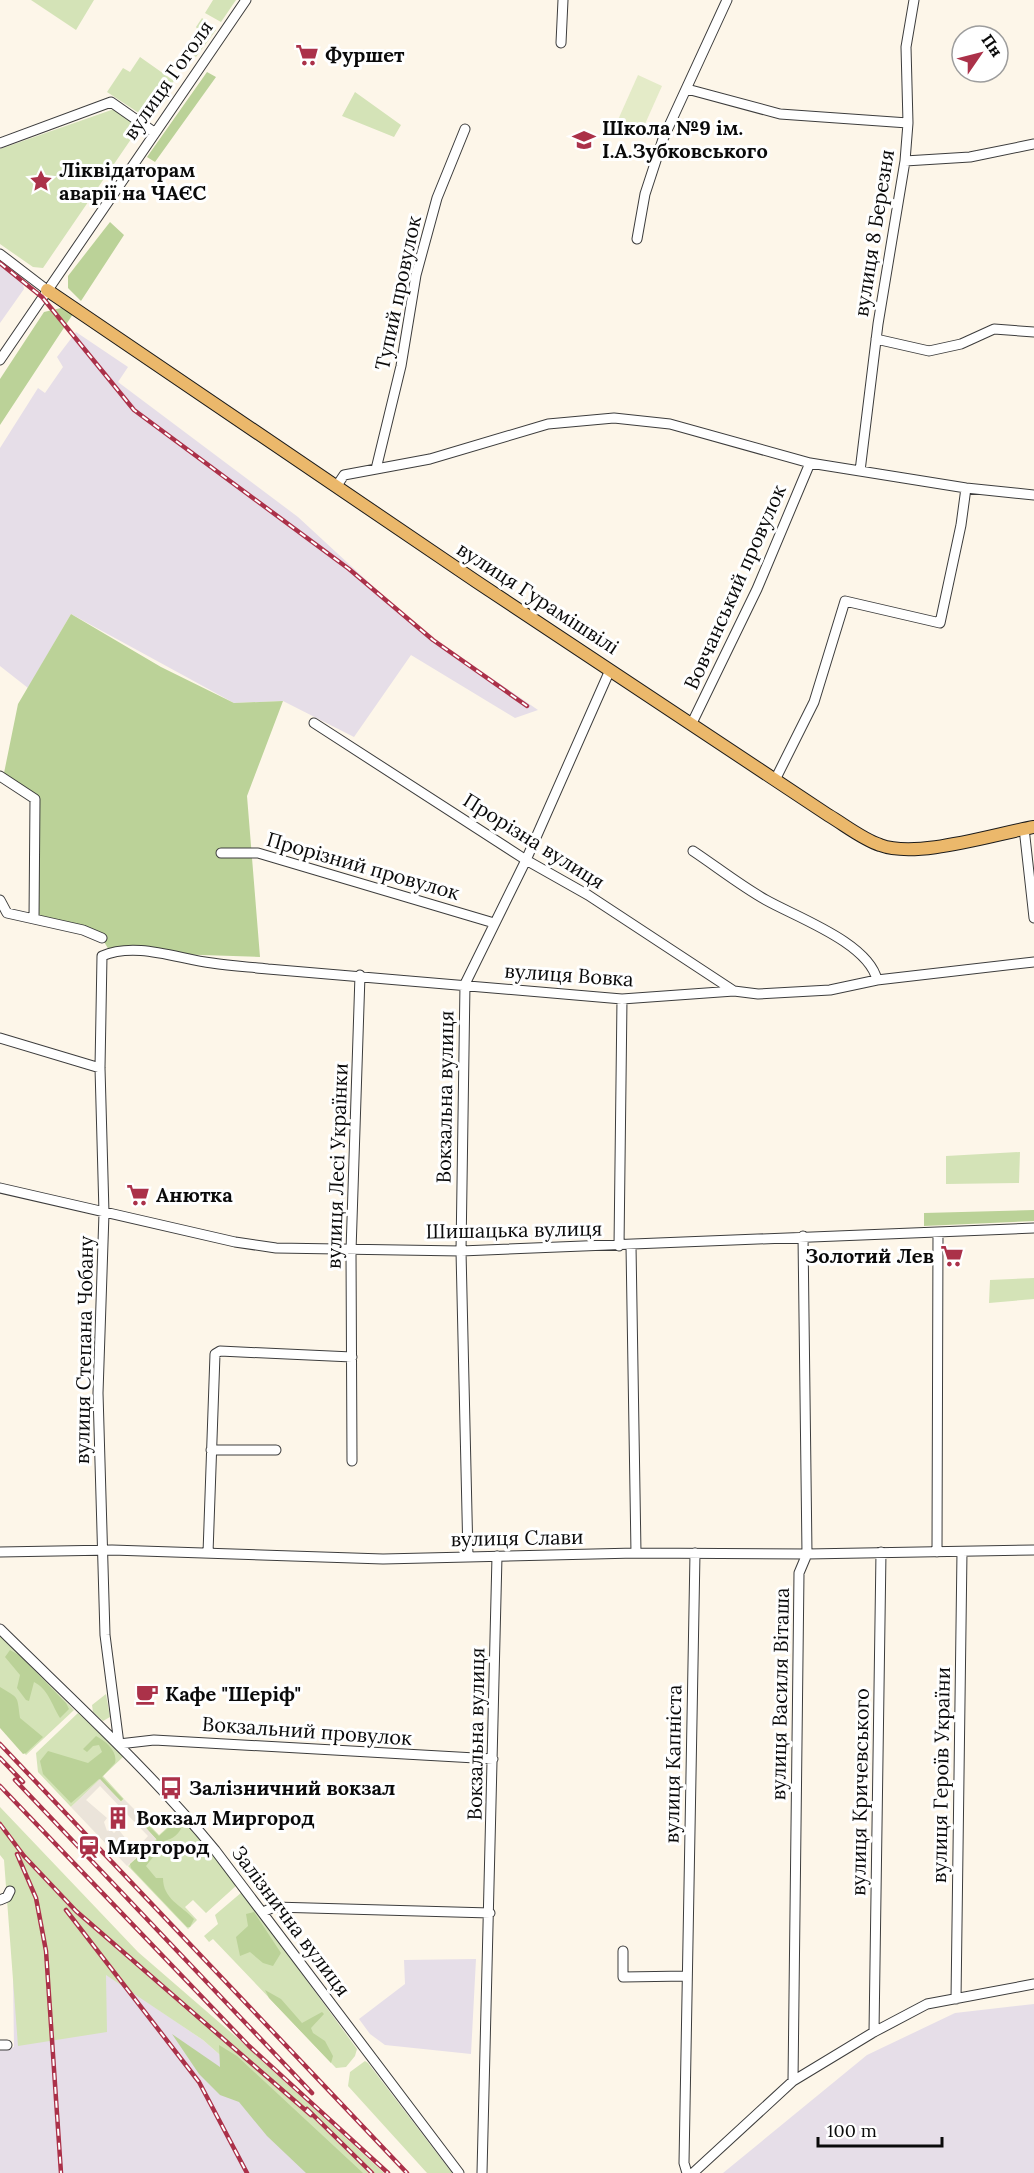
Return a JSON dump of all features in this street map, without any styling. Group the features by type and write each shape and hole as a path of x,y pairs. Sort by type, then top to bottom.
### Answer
{"main road":[{"name":"вулиця Гурамішвілі","path":"47,290 691,725 868,839 889,848 924,849 1029,828"}],"street":[{"name":"вулиця Гоголя","path":"0,360 246,0"},
{"path":"561,43 563,0"},
{"path":"637,239 652,173 663,139 727,0"},
{"name":"вулиця 8 Березня","path":"860,471 876,339 905,161 908,123 906,46 914,0"},
{"path":"687,89 780,114 908,123"},
{"path":"0,143 111,102 154,132"},
{"name":"Тупий провулок","path":"376,469 401,366 416,275 437,198 465,129"},
{"path":"905,161 970,157 1034,144"},
{"path":"0,254 47,290"},
{"path":"876,339 915,350 929,351 961,344 994,329 1034,332"},
{"path":"336,487 344,475 430,459 548,424 614,418 670,424 810,463 966,488 1034,495"},
{"name":"Вовчанський провулок","path":"691,725 757,589 810,463"},
{"path":"775,780 814,702 845,601 940,623 961,525 966,488"},
{"name":"Вокзальна вулиця","path":"468,1557 461,1251 465,984 526,860 610,670"},
{"name":"Прорізна вулиця","path":"314,723 526,860 588,895 734,992"},
{"path":"0,776 34,799 34,919"},
{"path":"1029,828 1034,918"},
{"path":"693,851 765,900 839,937 870,964 877,980"},
{"name":"Прорізний провулок","path":"220,853 267,855 494,923"},
{"path":"0,900 7,913 102,938"},
{"name":"вулиця Вовка","path":"102,956 110,952 144,951 211,963 622,999 734,992 758,994 830,990 877,980 1034,962"},
{"name":"вулиця Степана Чобану","path":"102,956 100,1068 104,1213 98,1393 105,1635 119,1744"},
{"name":"вулиця Лесі Українки","path":"352,1461 351,1251 360,975"},
{"path":"619,1246 622,999"},
{"path":"0,1038 100,1068"},
{"name":"Шишацька вулиця","path":"0,1188 235,1242 276,1248 351,1251 461,1251 631,1246 803,1236 1034,1228"},
{"path":"937,1552 938,1233"},
{"name":"вулиця Василя Віташа","path":"793,2081 800,1573 807,1554 803,1236"},
{"path":"631,1246 636,1553"},
{"path":"208,1553 214,1358 218,1352 351,1357"},
{"path":"211,1450 276,1450"},
{"name":"вулиця Слави","path":"0,1552 103,1550 383,1558 695,1552 807,1554 1034,1550"},
{"name":"вулиця Капніста","path":"687,2173 684,2163 695,1552"},
{"name":"вулиця Кричевського","path":"874,2032 881,1552"},
{"name":"вулиця Героїв України","path":"956,1999 962,1552"},
{"name":"Вокзальна вулиця","path":"482,2173 497,1556"},
{"name":"Залізнична вулиця","path":"0,1629 119,1744 183,1810 459,2173"},
{"name":"Вокзальний провулок","path":"119,1744 154,1740 493,1760"},
{"path":"0,1900 7,1897 10,1891"},
{"path":"262,1912 274,1907 490,1913"},
{"path":"623,1951 623,1977 687,1977"},
{"path":"693,2173 793,2081 874,2032 927,2004 1034,1984"}],"shaded area":[{"path":"0,260 21,275 24,289 0,323"},
{"path":"76,332 128,367 118,382 298,517 416,626 538,710 515,718 411,655 354,737 283,701 234,703 71,614 28,688 0,666 0,448 38,388 45,393 63,367 57,357"},
{"path":"100,1779 121,1802 124,1799 138,1813 135,1816 156,1839 127,1866 71,1807","holes":["100,1786 148,1836 135,1850 118,1829 114,1833 110,1829 107,1831 104,1822 107,1818 86,1800"]},
{"path":"12,1905 106,1974 203,2040 355,2173 0,2173 0,2050 14,2047"},
{"path":"476,1959 471,2054 385,2045 370,2034 359,2019 405,1984 404,1960"},
{"path":"1034,2004 1034,2173 723,2173 867,2055 955,2013"}],"green space":[{"path":"31,0 94,0 76,30"},
{"path":"213,0 236,0 221,22 205,13"},
{"path":"202,18 216,30 196,57 189,52 201,35 196,27"},
{"path":"140,57 174,81 166,93 169,96 151,121 107,92 123,68 130,72"},
{"path":"207,72 216,77 155,162 147,157"},
{"path":"638,75 662,86 641,133 617,122"},
{"path":"355,92 401,125 394,137 342,116"},
{"path":"117,108 140,126 43,268 33,267 0,244 0,149"},
{"path":"110,222 124,235 81,301 68,288 68,276"},
{"path":"61,308 73,314 0,425 0,379 44,312"},
{"path":"71,614 161,667 234,703 283,701 247,796 260,957 110,952 102,938 34,919 35,799 3,778 18,704"},
{"path":"1020,1152 1019,1183 946,1184 946,1156"},
{"path":"1034,1210 1034,1221 924,1226 924,1213"},
{"path":"1034,1278 1034,1299 989,1303 990,1280"},
{"path":"0,1634 74,1710 26,1755 0,1725"},
{"path":"10,1650 19,1655 66,1703 69,1709 60,1718 39,1685 34,1682 29,1701 17,1688 20,1675 5,1657"},
{"path":"0,1687 16,1698 20,1718 43,1737 26,1753 23,1754 0,1728"},
{"path":"106,1694 110,1717 103,1721 93,1712 92,1705"},
{"path":"78,1713 124,1756 103,1776 124,1799 121,1802 100,1780 71,1807 38,1772 36,1753"},
{"path":"96,1736 110,1747 115,1755 115,1763 102,1777 123,1799 121,1801 99,1779 71,1803 43,1774 40,1761 48,1751 88,1763 102,1752 99,1745 93,1746 87,1752 83,1749"},
{"path":"0,1807 138,1952 235,2036 384,2173 355,2173 203,2040 106,1975 107,2032 18,2046 4,1860 0,1855"},
{"path":"138,1813 159,1835 180,1816 237,1885 206,1913 193,1900 185,1907 197,1920 188,1929 128,1866 156,1839 135,1816"},
{"path":"140,1817 159,1836 179,1818 181,1819 183,1825 178,1833 170,1839 157,1843 157,1852 146,1866 156,1878 163,1878 169,1897 194,1919 190,1927 187,1927 131,1868 130,1864 157,1840 140,1821"},
{"path":"242,1892 357,2049 355,2056 346,2067 336,2068 213,1939 209,1942 204,1936 218,1924 215,1915"},
{"path":"254,1912 281,1953 273,1966 263,1963 250,1952 240,1956 236,1937 248,1926 246,1914"},
{"path":"265,1990 281,1999 302,2023 322,2012 324,2014 311,2028 313,2033 325,2041 333,2056 331,2063 269,1998"},
{"path":"172,2034 220,2067 219,2045 237,2056 363,2173 306,2173 267,2136 239,2102 220,2095 199,2074"},
{"path":"365,2061 452,2173 427,2173 348,2086 350,2072"}],"railway":[{"path":"0,263 42,297 134,410 349,569 433,640 527,706"},
{"path":"0,1744 407,2173"},
{"path":"0,1758 23,1782"},
{"path":"15,1780 312,2093"},
{"path":"0,1786 249,2046 388,2173"},
{"path":"0,1824 24,1856 76,1911 311,2115"},
{"path":"17,1854 36,1898 46,1951 61,2173"},
{"path":"66,1910 199,2082 247,2173"},
{"path":"307,2109 372,2173"}],"place":[{"name":"Фуршет","path":"307,55"},
{"name":"Школа №9 ім. І.А.Зубковського","path":"584,140"},
{"name":"Ліквідаторам аварії на ЧАЄС","path":"41,181"},
{"name":"Анютка","path":"138,1195"},
{"name":"Золотий Лев","path":"952,1256"},
{"name":"Кафе \"Шеріф\"","path":"147,1694"},
{"name":"Залізничний вокзал","path":"171,1788"},
{"name":"Вокзал Миргород","path":"118,1818"},
{"name":"Миргород","path":"89,1847"}]}
